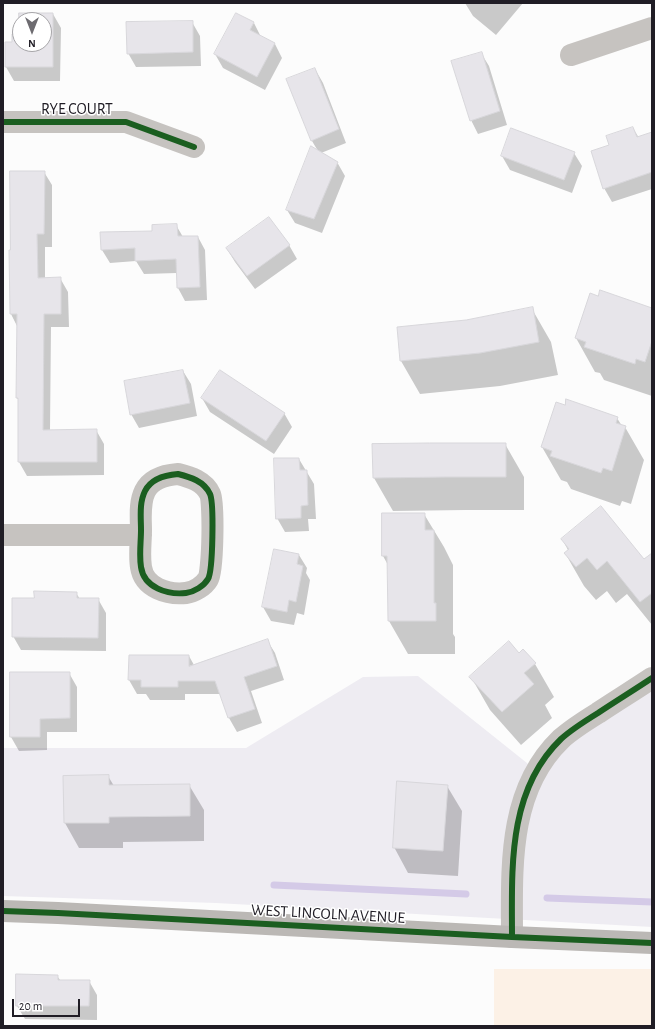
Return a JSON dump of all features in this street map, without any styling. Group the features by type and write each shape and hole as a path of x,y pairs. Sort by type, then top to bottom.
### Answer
{"street":[{"path":"571,55 652,28"},
{"name":"RYE COURT","path":"3,122 126,122 194,147"},
{"path":"178,474 196,479 210,494 212,505 211,568 208,578 200,588 188,593 175,594 155,588 146,579 141,568 141,535 141,504 145,491 154,481 164,475 178,474"},
{"path":"3,535 141,535"},
{"path":"512,937 513,856 515,835 524,795 548,754 561,739 577,726 652,678"},
{"name":"WEST LINCOLN AVENUE","path":"3,911 652,943"}],"shaded area":[{"path":"418,676 537,771 652,678 652,927 216,903 3,896 3,748 246,748 363,677"},
{"path":"494,969 652,969 652,1026 494,1026"}],"building":[{"path":"53,13 53,67 5,67 5,42 12,42 12,52 52,52"},
{"path":"236,13 254,22 250,30 275,43 257,77 214,54"},
{"path":"193,21 193,52 127,54 126,22"},
{"path":"482,52 500,111 470,121 451,61"},
{"path":"315,68 339,129 311,141 286,79"},
{"path":"633,127 637,137 652,132 652,172 603,189 591,151 609,145 606,136"},
{"path":"511,128 575,152 564,180 501,156"},
{"path":"311,146 338,162 314,219 286,210"},
{"path":"10,171 45,171 44,234 37,234 38,278 61,277 61,314 44,314 43,430 97,429 97,462 18,462 18,398 16,398 17,314 10,314"},
{"path":"269,217 290,245 247,276 226,248"},
{"path":"177,224 178,236 198,236 200,287 177,288 176,259 135,261 135,248 101,250 100,232 152,231 152,225"},
{"path":"600,290 652,308 652,341 645,362 636,359 635,364 584,347 586,342 575,338 590,293 598,296"},
{"path":"533,307 539,342 480,353 400,361 397,327 466,320"},
{"path":"183,370 190,403 130,415 124,381"},
{"path":"220,370 285,413 266,441 201,398"},
{"path":"566,399 618,417 616,423 626,426 612,471 603,468 601,473 550,456 552,451 541,447 556,402 565,405"},
{"path":"506,443 506,477 373,478 372,444"},
{"path":"274,458 299,458 300,470 307,470 308,505 301,506 301,518 276,519"},
{"path":"601,506 644,559 652,553 652,593 640,602 607,561 597,570 587,558 576,567 564,553 569,549 561,539"},
{"path":"382,513 425,513 425,530 434,530 434,603 436,603 436,621 388,621 387,556 382,556"},
{"path":"274,549 299,554 297,564 303,566 296,602 289,600 287,612 262,607"},
{"path":"34,591 77,592 77,598 99,598 98,638 12,637 12,598 34,598"},
{"path":"268,639 277,666 244,677 255,709 228,718 215,681 178,681 178,687 141,687 141,680 128,680 129,655 189,655 189,666"},
{"path":"509,641 519,653 523,649 536,663 524,673 534,684 502,712 469,677"},
{"path":"10,672 70,672 70,718 40,719 40,737 10,737"},
{"path":"109,775 109,785 190,784 190,816 109,817 109,823 64,823 63,776"},
{"path":"397,781 448,785 443,851 393,848"},
{"path":"16,974 58,975 58,980 90,980 89,1006 16,1006"}],"waterway":[{"path":"274,885 466,894"},
{"path":"547,898 652,902"}],"cycle path":[{"path":"3,122 126,122 194,147"},
{"path":"178,474 196,480 204,486 210,494 211,500 212,551 210,573 204,584 195,590 186,593 172,593 158,589 152,585 143,574 140,558 141,505 145,491 151,483 159,478 178,474"},
{"path":"512,937 513,858 516,832 522,807 531,782 543,760 565,735 652,678"},
{"path":"3,911 652,943"}]}
